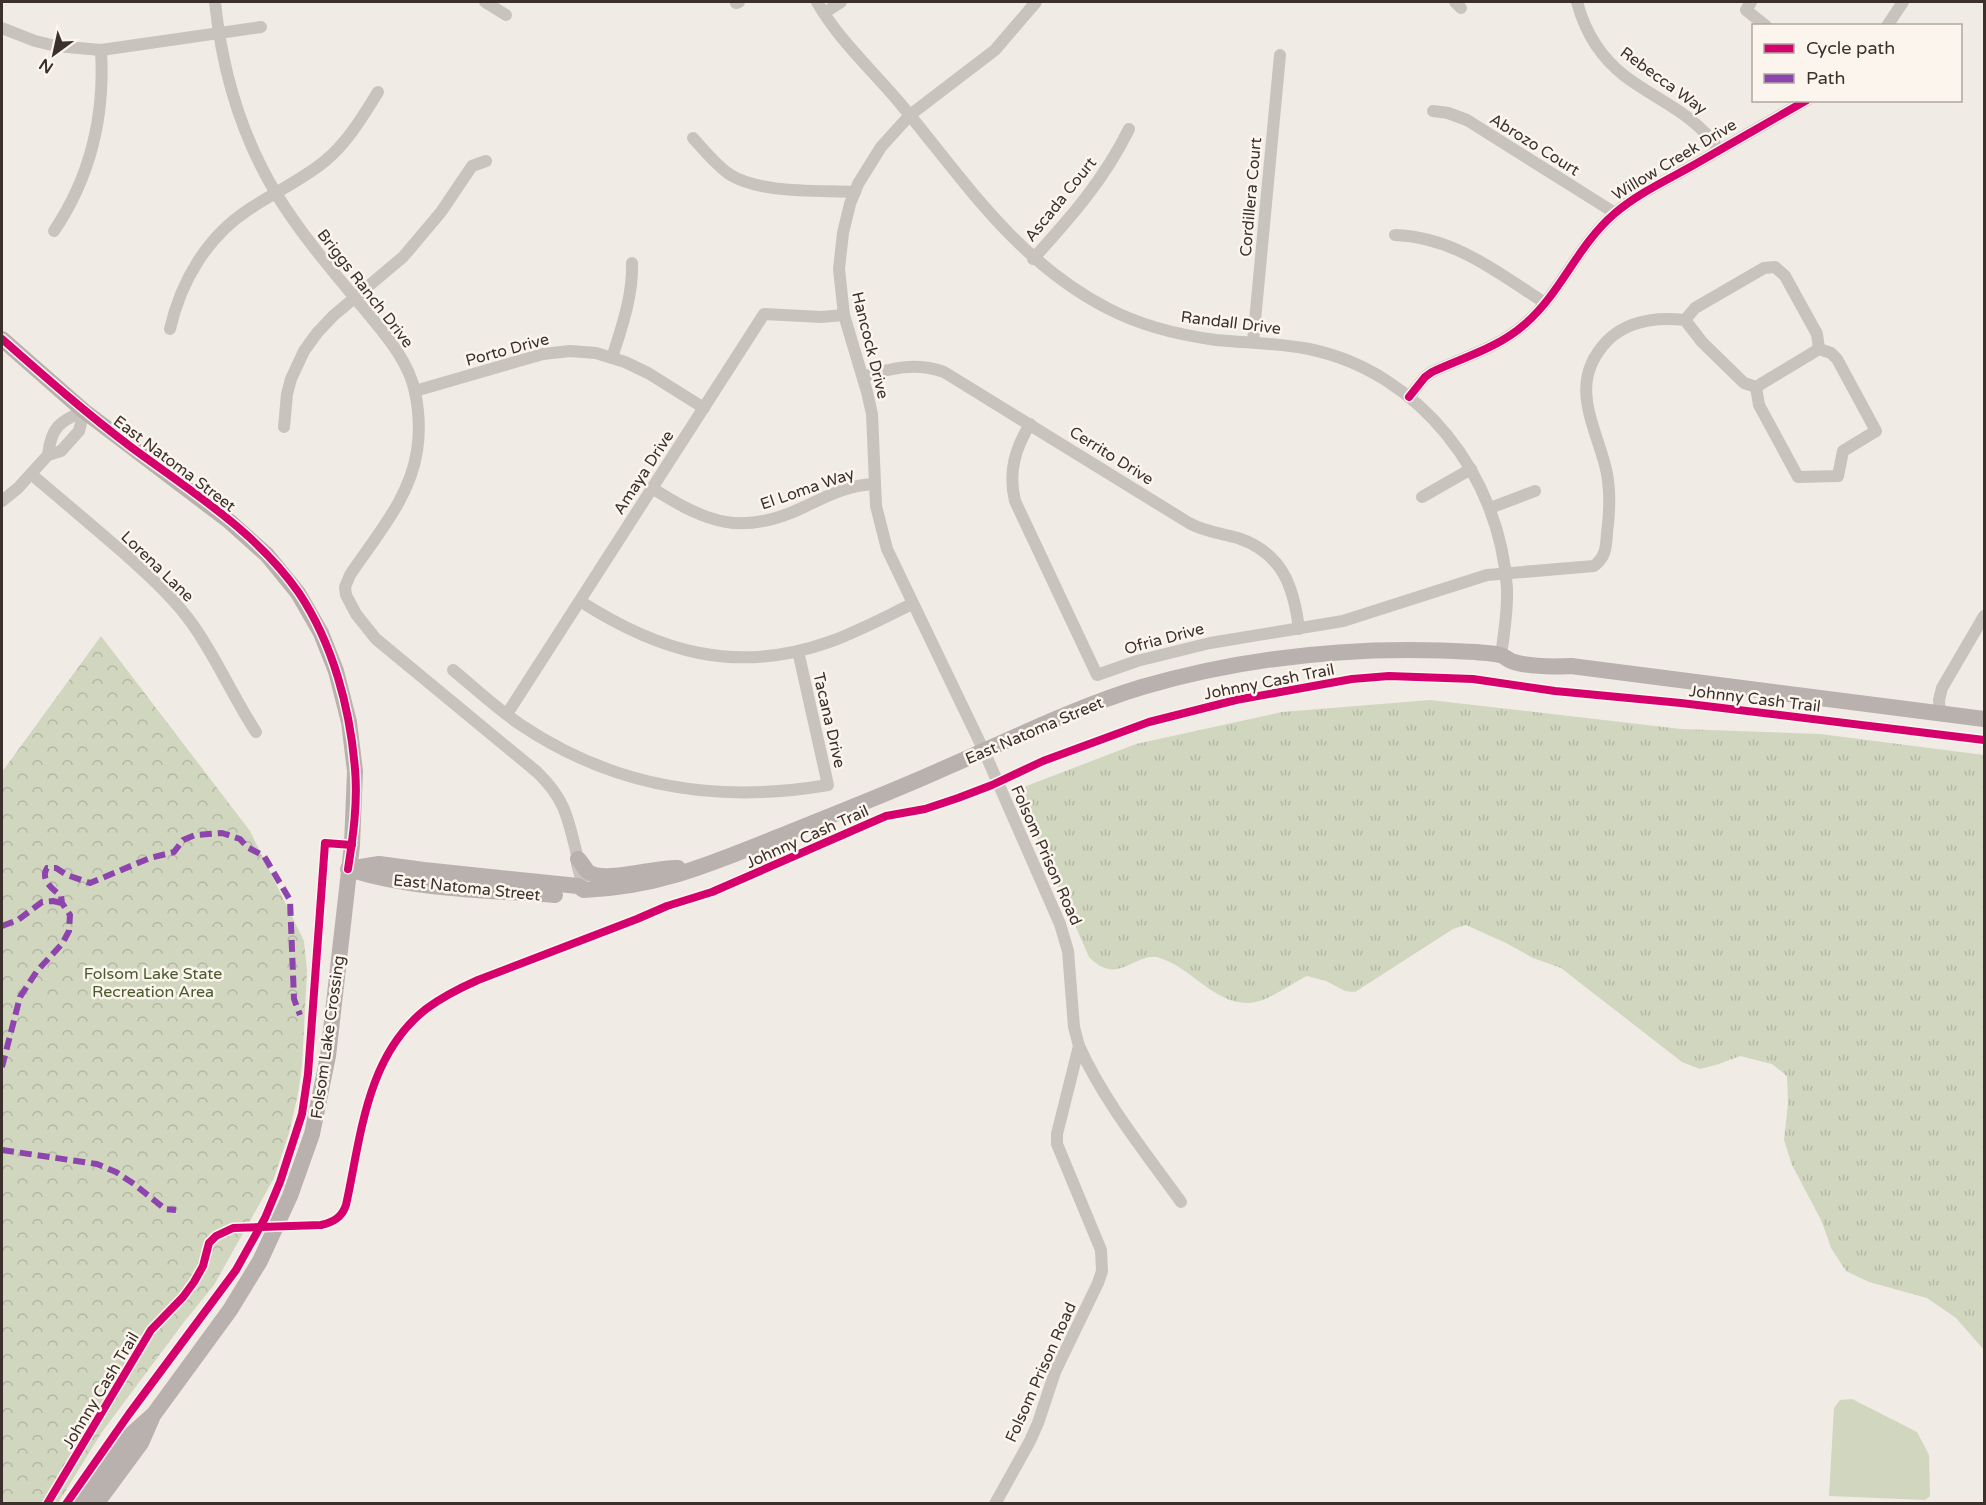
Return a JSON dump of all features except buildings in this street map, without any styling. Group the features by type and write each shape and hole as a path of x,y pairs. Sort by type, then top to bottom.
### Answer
{"main road":[{"name":"East Natoma Street","path":"2,339 84,411 229,521 267,555 298,592 325,643 336,671 349,722 355,788 348,869 377,878 559,896 579,896 584,891 638,885 694,870 907,784 1058,717 1099,702 1140,688 1225,667 1312,654 1474,652 1501,655 1514,662 1548,667 1571,666 1984,719"},
{"path":"578,859 587,871 600,876 668,867 694,870"},
{"name":"Folsom Lake Crossing","path":"96,1503 141,1443 154,1414 244,1288 260,1261 290,1196 312,1134 321,1093 337,979 348,869"},
{"name":"Folsom Lake Crossing","path":"80,1503 126,1438 154,1414"}],"street":[{"name":"Briggs Ranch Drive","path":"215,2 218,33 229,83 241,122 263,171 300,229 394,348 415,391 418,436 414,466 409,481 395,508 350,574 345,587 346,595 365,627 388,651 537,772 557,792 566,812 584,891"},
{"path":"485,2 506,15"},
{"path":"820,7 841,2"},
{"name":"Hancock Drive","path":"984,751 887,549 876,506 872,414 844,315 840,291 840,254 843,233 855,192 881,147 910,115 995,50 1036,2"},
{"name":"Rebecca Way","path":"1577,2 1589,33 1607,60 1627,77 1690,118 1701,127 1719,150"},
{"path":"1751,2 1746,10 1764,24"},
{"path":"1888,24 1903,2"},
{"name":"Randall Drive","path":"820,7 836,31 870,67 1002,227 1033,259 1080,294 1131,319 1163,330 1196,337 1312,350 1345,360 1369,371 1409,397 1441,427 1471,469 1490,508 1507,589 1501,655"},
{"path":"2,28 35,41 56,46 101,50 261,27"},
{"path":"54,231 80,186 95,141 102,94 101,50"},
{"name":"Cordillera Court","path":"1253,342 1280,55"},
{"path":"170,329 179,297 209,246 232,222 313,170 338,149 358,124 378,92"},
{"name":"Willow Creek Drive","path":"1409,397 1432,372 1489,348 1515,333 1545,303 1588,241 1615,213 1646,192 1803,102"},
{"name":"Abrozo Court","path":"1433,111 1448,113 1467,120 1615,213"},
{"name":"Ascada Court","path":"1033,259 1096,186 1129,129"},
{"path":"693,138 723,169 746,182 771,188 855,192"},
{"path":"284,428 287,394 294,372 304,351 317,333 419,240 472,166 486,161"},
{"path":"1395,236 1425,238 1454,247 1545,303"},
{"path":"612,358 628,306 632,285 632,262"},
{"path":"1756,387 1759,405 1798,477 1838,476 1843,452 1876,431 1837,358 1832,353 1819,349 1756,387 1744,383 1702,342 1685,320 1695,308 1764,268 1775,267 1785,276 1812,324 1819,340 1819,349"},
{"name":"Amaya Drive","path":"507,714 764,314 821,317 844,315"},
{"name":"Ofria Drive","path":"1030,424 1020,440 1014,457 1012,484 1015,501 1097,675 1191,647 1343,621 1487,575 1587,568 1600,561 1605,551 1610,507 1605,466 1588,416 1586,402 1591,367 1604,345 1636,322 1685,320"},
{"name":"Porto Drive","path":"415,391 543,354 570,351 596,353 648,373 704,408"},
{"name":"Cerrito Drive","path":"863,377 900,366 936,369 952,376 1197,527 1239,539 1263,551 1282,570 1291,586 1296,603 1299,629"},
{"path":"48,455 50,439 63,420 84,411"},
{"path":"2,501 18,488 48,455 61,451 79,431 84,411"},
{"path":"1422,497 1471,469"},
{"name":"Lorena Lane","path":"31,474 93,526 176,604 212,654 256,732"},
{"name":"El Loma Way","path":"652,489 684,509 707,519 745,524 771,520 789,514 848,488 874,484"},
{"path":"1490,508 1535,491"},
{"path":"580,601 640,636 682,650 735,657 798,651 844,636 912,604"},
{"path":"1940,713 1939,700 1942,688 1979,636 1984,616"},
{"name":"Tacana Drive","path":"453,670 507,714 543,739 567,752 644,781 704,792 738,794 792,791 828,785 798,651"},
{"name":"Folsom Prison Road","path":"984,751 1065,937 1074,1027 1079,1046 1094,1078 1112,1106 1182,1202"},
{"name":"Folsom Prison Road","path":"994,1503 1030,1441 1055,1372 1102,1271 1101,1250 1057,1144 1057,1134 1079,1046"}],"green space":[{"name":"Folsom Lake State Recreation Area","path":"101,636 250,831 304,941 307,971 302,1065 289,1133 274,1178 214,1285 102,1432 58,1503 2,1503 2,772"},
{"path":"1430,700 1681,729 1820,734 1984,755 1984,1350 1956,1318 1927,1298 1869,1282 1846,1271 1831,1248 1822,1222 1792,1165 1784,1140 1788,1103 1787,1076 1772,1064 1740,1056 1700,1069 1682,1062 1561,968 1533,958 1466,925 1453,929 1355,992 1345,991 1326,981 1307,976 1271,996 1249,1003 1225,998 1182,969 1160,958 1151,957 1118,969 1109,969 1100,966 1089,957 1016,790 1136,744 1282,712"},
{"path":"1852,1399 1917,1432 1929,1455 1930,1496 1925,1500 1829,1496 1834,1408 1840,1400"}],"marked path":[{"path":"2,1067 20,997 37,971 62,944 69,931 70,915 62,903 61,896 46,880 47,868 56,868 67,875 90,883 150,858 174,852 183,840 195,835 222,833 240,839 247,847 264,856 290,900 294,999 300,1015"},
{"path":"2,926 18,920 42,902 62,903"},
{"path":"2,1150 97,1164 116,1172 165,1209 176,1210"}],"cycle path":[{"path":"1409,397 1432,372 1504,340 1525,324 1549,298 1601,227 1632,200 1804,102"},
{"path":"2,339 98,421 243,531 282,571 299,593 330,655 349,723 356,794 348,869"},
{"name":"Johnny Cash Trail","path":"47,1504 151,1330 183,1297 194,1282 203,1266 209,1243 216,1236 233,1228 321,1225 334,1221 340,1216 346,1205 362,1125 378,1074 390,1050 406,1028 426,1009 478,980 667,906 712,892 886,816 925,809 958,798 1043,761 1149,722 1236,700 1352,679 1389,676 1473,679 1555,691 1681,703 1984,740"},
{"path":"66,1504 129,1414 236,1270 265,1218 280,1182 302,1114 308,1074 325,843 352,845"}]}
